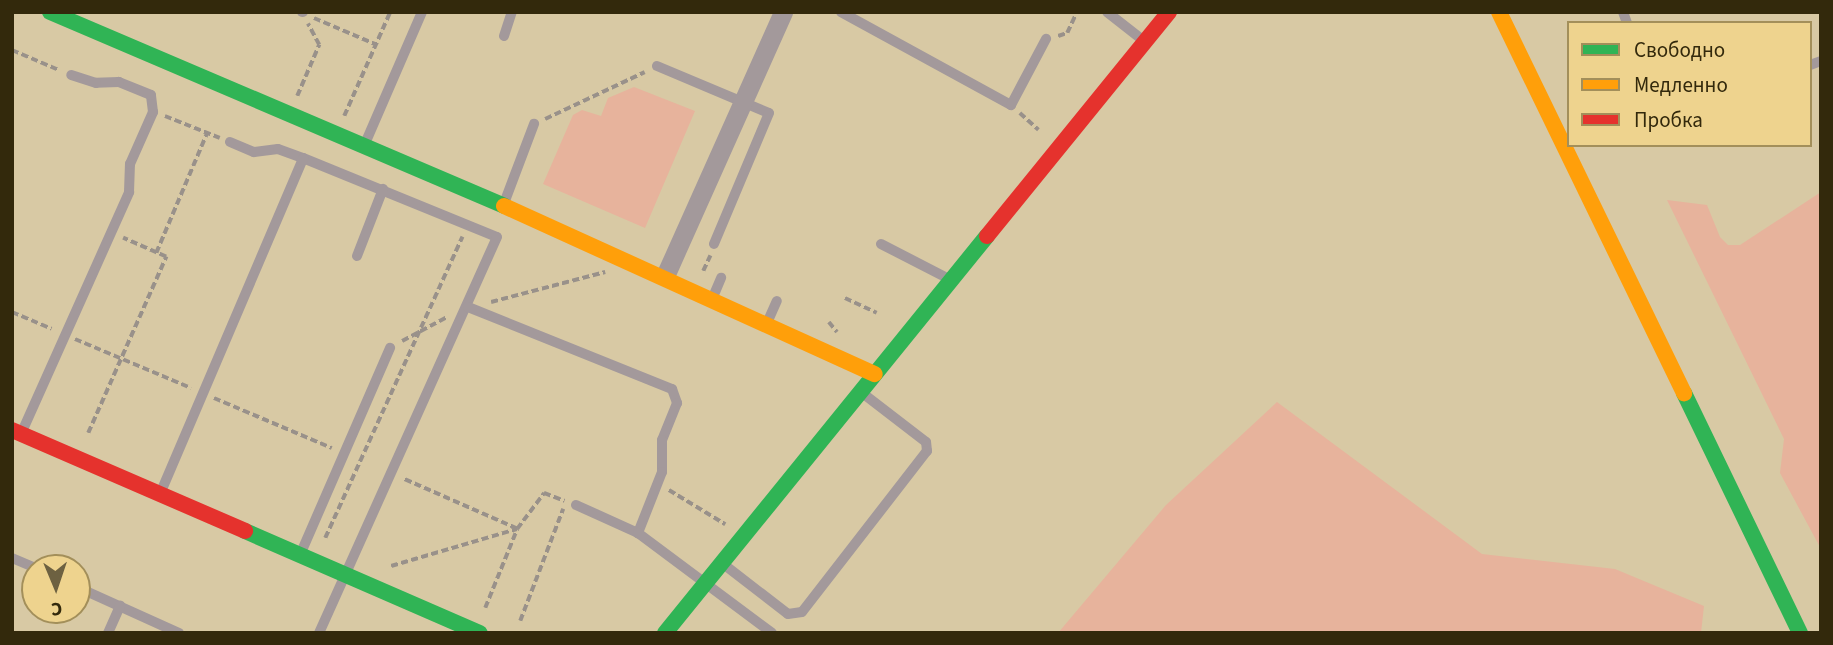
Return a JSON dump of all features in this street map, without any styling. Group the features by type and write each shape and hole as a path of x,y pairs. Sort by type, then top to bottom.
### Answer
{"street":[{"path":"50,12 665,276 875,374"},
{"path":"665,276 783,12"},
{"path":"666,633 1168,12"},
{"path":"1499,12 1800,633"},
{"path":"17,432 480,633"}],"lane":[{"path":"364,146 422,12"},
{"path":"504,36 512,12"},
{"path":"841,12 1011,104 1046,39"},
{"path":"1107,12 1144,42"},
{"path":"657,66 767,110 769,117 714,244"},
{"path":"17,432 65,335 129,192 130,164 153,112 151,95 119,82 96,83 71,75"},
{"path":"503,207 534,124"},
{"path":"230,142 254,152 278,149 383,189 496,237 468,307 318,633"},
{"path":"160,495 303,158"},
{"path":"356,256 383,189"},
{"path":"881,244 951,280"},
{"path":"712,298 721,278"},
{"path":"767,324 777,301"},
{"path":"468,307 672,389 677,403 662,440 657,483 638,533"},
{"path":"300,555 390,348"},
{"path":"722,563 788,614 802,612 927,451 926,442 861,391"},
{"path":"571,503 638,533 772,633"},
{"path":"91,593 180,633"},
{"path":"108,633 120,606"}],"path":[{"path":"302,12 375,44"},
{"path":"291,103 320,46 302,12"},
{"path":"343,118 390,12"},
{"path":"1046,39 1067,33 1077,12"},
{"path":"12,50 71,75"},
{"path":"534,124 657,66"},
{"path":"1011,104 1039,130"},
{"path":"153,112 215,136"},
{"path":"156,253 207,133"},
{"path":"325,538 467,225"},
{"path":"88,433 166,257 111,233"},
{"path":"845,298 877,313"},
{"path":"12,312 344,453"},
{"path":"392,474 517,529"},
{"path":"657,483 732,529"},
{"path":"485,608 517,529 544,493 571,503 520,621"},
{"path":"391,566 517,529"}],"shaded area":[{"path":"634,87 695,111 645,228 543,184 573,115 582,110 601,116 608,98"},
{"path":"1821,192 1821,549 1780,473 1784,439 1667,200 1707,205 1720,237 1728,245 1740,245"},
{"path":"1277,402 1482,554 1615,569 1704,606 1701,633 1058,633 1166,505"}],"traffic: fast":[{"path":"50,12 504,206"},
{"path":"665,633 987,236"},
{"path":"1684,393 1800,633"},
{"path":"245,531 480,633"}],"traffic: slow":[{"path":"1499,12 1684,393"},
{"path":"504,206 875,374"}],"traffic: jam":[{"path":"987,236 1169,12"},
{"path":"12,430 245,531"}]}
